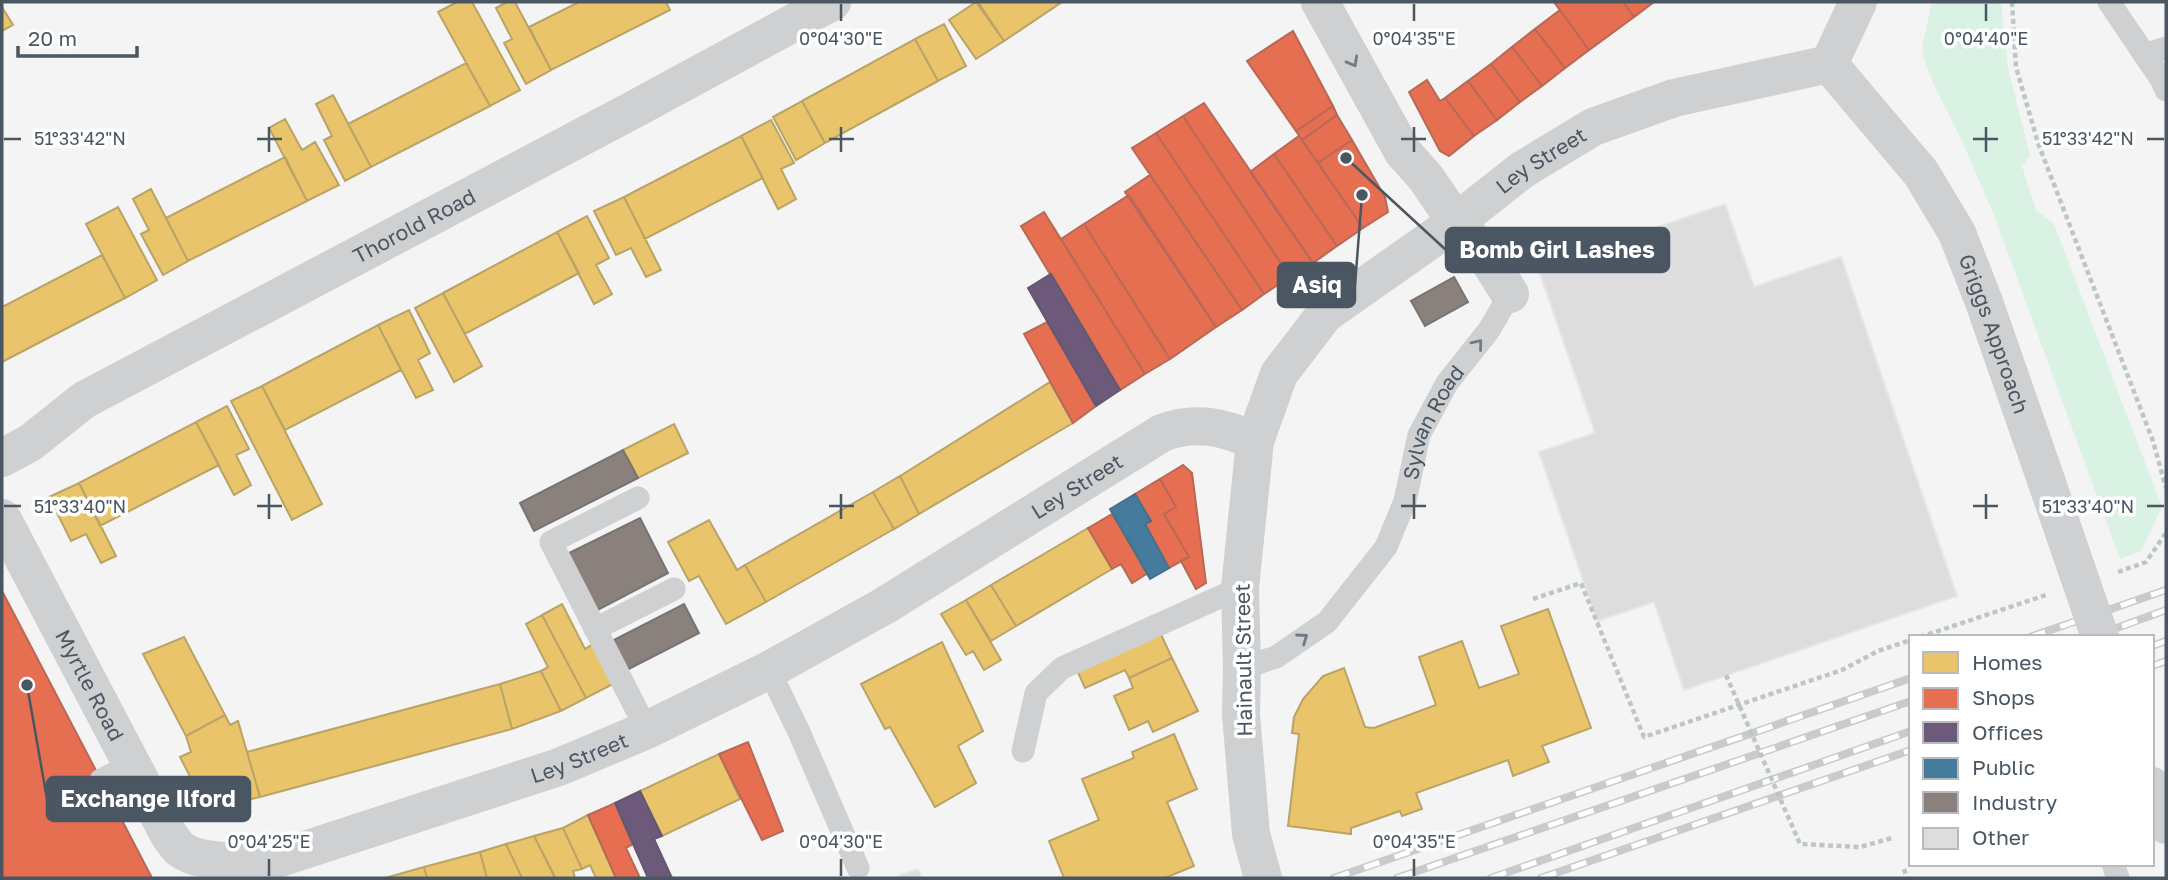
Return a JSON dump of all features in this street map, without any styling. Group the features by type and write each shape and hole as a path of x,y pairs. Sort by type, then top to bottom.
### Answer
{"street":[{"name":"Thorold Road","path":"16,451 84,400 832,2"},
{"name":"Sylvan Road","path":"1320,2 1403,152 1426,178 1456,222 1484,253 1510,294"},
{"path":"1829,64 1858,2"},
{"name":"Ley Street","path":"192,862 239,861 280,869 559,767 647,730 769,670 884,606 1162,433 1181,426 1200,426 1236,433 1255,441 1279,374 1325,314 1456,222 1522,170 1593,127 1674,98 1829,64"},
{"name":"Griggs Approach","path":"1829,64 1921,173 1957,233 1984,302 2099,635"},
{"name":"Hainault Street","path":"1255,441 1240,588 1241,714 1251,834 1263,878"},
{"name":"Myrtle Road","path":"2,518 117,772 192,862"},
{"path":"2154,792 2166,825"}],"lane":[{"path":"2109,2 2156,52 2166,90"},
{"name":"Sylvan Road","path":"1242,668 1276,657 1327,622 1386,547 1405,501 1419,435 1447,383 1489,330 1510,294"},
{"path":"638,498 551,542 647,730"},
{"path":"1023,751 1036,693 1062,668 1240,588"},
{"path":"595,629 674,589"},
{"path":"769,670 858,868"}],"path":[{"path":"2012,2 2016,67 2038,143 2153,441 2166,488"},
{"path":"1533,599 1581,583 1644,737 1842,670 1878,651 1909,641"},
{"path":"1726,675 1800,844 1860,847 1892,838"},
{"path":"1904,869 1907,878"}],"green space":[{"path":"1932,2 2001,2 2008,68 2030,156 2022,166 2036,210 2054,224 2162,507 2141,551 2120,559 1994,215 1924,59 1922,47"}],"building: Homes":[{"path":"457,2 472,2 520,90 490,106 438,12"},
{"path":"507,2 515,2 551,70 526,84 504,43 512,39 496,8"},
{"path":"579,2 666,2 670,10 551,70 529,27"},
{"path":"976,2 1004,41 976,59 949,20"},
{"path":"978,2 1062,2 1004,41"},
{"path":"2,7 13,25 2,31"},
{"path":"944,24 966,66 938,81 915,39"},
{"path":"915,39 938,81 825,143 802,101"},
{"path":"466,63 490,106 371,167 348,124"},
{"path":"333,95 371,167 345,181 324,140 332,136 316,104"},
{"path":"802,101 825,143 796,160 773,117"},
{"path":"285,119 302,150 315,142 339,185 307,201 269,128"},
{"path":"771,120 794,163 781,169 796,199 778,209 741,136"},
{"path":"741,136 763,178 645,239 624,197"},
{"path":"285,157 307,201 188,261 166,218"},
{"path":"151,189 188,261 163,275 141,234 149,230 133,199"},
{"path":"624,197 661,270 646,277 631,248 616,255 594,211"},
{"path":"118,207 157,280 125,298 86,224"},
{"path":"587,216 609,258 596,265 612,294 594,304 557,232"},
{"path":"557,232 579,273 465,334 443,293"},
{"path":"102,255 125,298 2,362 2,307"},
{"path":"443,293 482,366 454,382 415,308"},
{"path":"409,310 430,353 418,360 433,390 416,398 378,325"},
{"path":"378,325 401,370 285,430 262,386"},
{"path":"1050,382 1073,423 919,514 900,476"},
{"path":"262,386 322,504 292,520 231,401"},
{"path":"227,406 249,449 236,455 251,485 234,495 196,422"},
{"path":"196,422 219,465 100,526 79,483"},
{"path":"674,424 688,453 638,478 623,450"},
{"path":"900,476 919,514 894,529 873,492"},
{"path":"79,483 116,556 101,563 86,534 71,541 49,497"},
{"path":"873,492 894,529 766,602 745,565"},
{"path":"709,520 737,570 745,565 766,602 726,624 699,576 689,581 668,542"},
{"path":"1088,528 1112,569 1016,626 991,585"},
{"path":"991,585 1016,626 991,641 966,600"},
{"path":"966,600 1001,660 984,670 973,651 966,655 941,614"},
{"path":"562,604 585,649 593,644 613,684 586,698 542,615"},
{"path":"1548,609 1591,728 1542,746 1549,762 1513,776 1508,760 1416,793 1422,809 1402,816 1400,811 1351,828 1351,834 1288,826 1299,734 1292,733 1294,717 1303,699 1323,676 1344,668 1365,727 1374,728 1436,705 1419,657 1462,641 1479,688 1519,674 1501,626"},
{"path":"542,615 586,698 561,711 541,671 548,667 526,624"},
{"path":"1159,630 1172,658 1129,678 1125,670 1085,688 1076,668"},
{"path":"184,637 225,715 186,736 143,654"},
{"path":"942,642 983,731 958,746 976,783 935,807 890,727 885,729 861,684"},
{"path":"1172,658 1198,711 1153,732 1148,721 1129,730 1114,696 1133,688 1129,678"},
{"path":"541,671 561,711 512,729 500,684"},
{"path":"500,684 512,729 260,797 247,752"},
{"path":"225,715 230,725 238,721 260,797 214,807 198,792 180,757 191,752 186,736"},
{"path":"1174,734 1197,789 1167,802 1194,866 1165,878 1064,878 1049,841 1099,820 1082,779 1134,758 1132,752"},
{"path":"719,754 740,799 662,836 640,791"},
{"path":"588,815 616,878 596,878 590,865 582,869 563,828"},
{"path":"563,828 582,869 573,871 575,878 555,878 534,836"},
{"path":"534,836 555,878 522,878 506,844"},
{"path":"506,844 522,878 487,878 480,852"},
{"path":"480,852 487,878 427,878 424,867"},
{"path":"424,867 427,878 385,878"}],"building: Shops":[{"path":"1554,2 1623,2 1634,17 1589,50"},
{"path":"1623,2 1654,2 1634,17"},
{"path":"1560,10 1589,50 1565,68 1535,29"},
{"path":"1535,29 1565,68 1542,86 1512,47"},
{"path":"1293,31 1333,106 1296,131 1247,61"},
{"path":"1512,47 1542,86 1520,102 1491,64"},
{"path":"1491,64 1520,102 1497,120 1468,81"},
{"path":"1427,80 1440,101 1445,98 1474,136 1449,156 1440,151 1409,92"},
{"path":"1468,81 1497,120 1474,136 1445,98"},
{"path":"1204,103 1313,263 1290,277 1183,116"},
{"path":"1333,106 1337,115 1302,140 1296,131"},
{"path":"1337,115 1352,140 1318,163 1302,140"},
{"path":"1183,116 1290,277 1264,294 1156,133"},
{"path":"1156,133 1264,294 1242,310 1132,148"},
{"path":"1299,136 1363,228 1337,246 1274,154"},
{"path":"1352,140 1385,197 1388,212 1363,228 1318,163"},
{"path":"1274,154 1337,246 1313,263 1250,172"},
{"path":"1150,175 1242,310 1216,327 1125,192"},
{"path":"1129,195 1216,327 1170,359 1084,224"},
{"path":"1044,212 1145,374 1120,390 1021,226"},
{"path":"1084,224 1170,359 1145,374 1061,239"},
{"path":"1047,322 1096,406 1073,423 1024,334"},
{"path":"1183,465 1192,473 1206,583 1196,589 1181,561 1189,557 1164,514 1176,507 1160,479"},
{"path":"1160,479 1176,507 1164,514 1189,557 1169,568 1145,524 1151,521 1135,494"},
{"path":"1112,514 1148,573 1132,583 1121,564 1112,569 1088,528"},
{"path":"2,591 101,780 152,878 2,878"},
{"path":"748,742 783,831 762,840 719,754"},
{"path":"615,803 633,844 626,848 640,878 616,878 588,815"}],"building: Offices":[{"path":"1051,274 1120,390 1096,406 1028,288"},
{"path":"640,791 662,836 654,839 672,878 648,878 615,803"}],"building: Public":[{"path":"1135,494 1151,521 1145,524 1169,568 1150,579 1110,509"}],"building: Industry":[{"path":"1454,277 1468,302 1425,326 1411,301"},
{"path":"623,450 638,478 534,531 520,503"},
{"path":"640,518 668,573 594,612 565,555"},
{"path":"684,604 699,633 625,671 610,642"}],"building: Other":[{"path":"1725,204 1754,287 1841,257 1957,596 1684,690 1654,602 1597,621 1539,452 1595,433 1538,268"},
{"path":"918,869 922,878 898,876"}],"railway":[{"path":"2036,635 2166,590"},
{"path":"2097,635 2166,610"},
{"path":"2154,645 2166,641"},
{"path":"2154,665 2166,661"},
{"path":"1334,878 1909,679"},
{"path":"1397,878 1909,702"},
{"path":"1491,878 1909,732"},
{"path":"1541,878 1909,751"}],"place":[{"name":"Bomb Girl Lashes","path":"1346,158"},
{"name":"Asiq","path":"1362,195"},
{"name":"Exchange Ilford","path":"27,685"}]}
